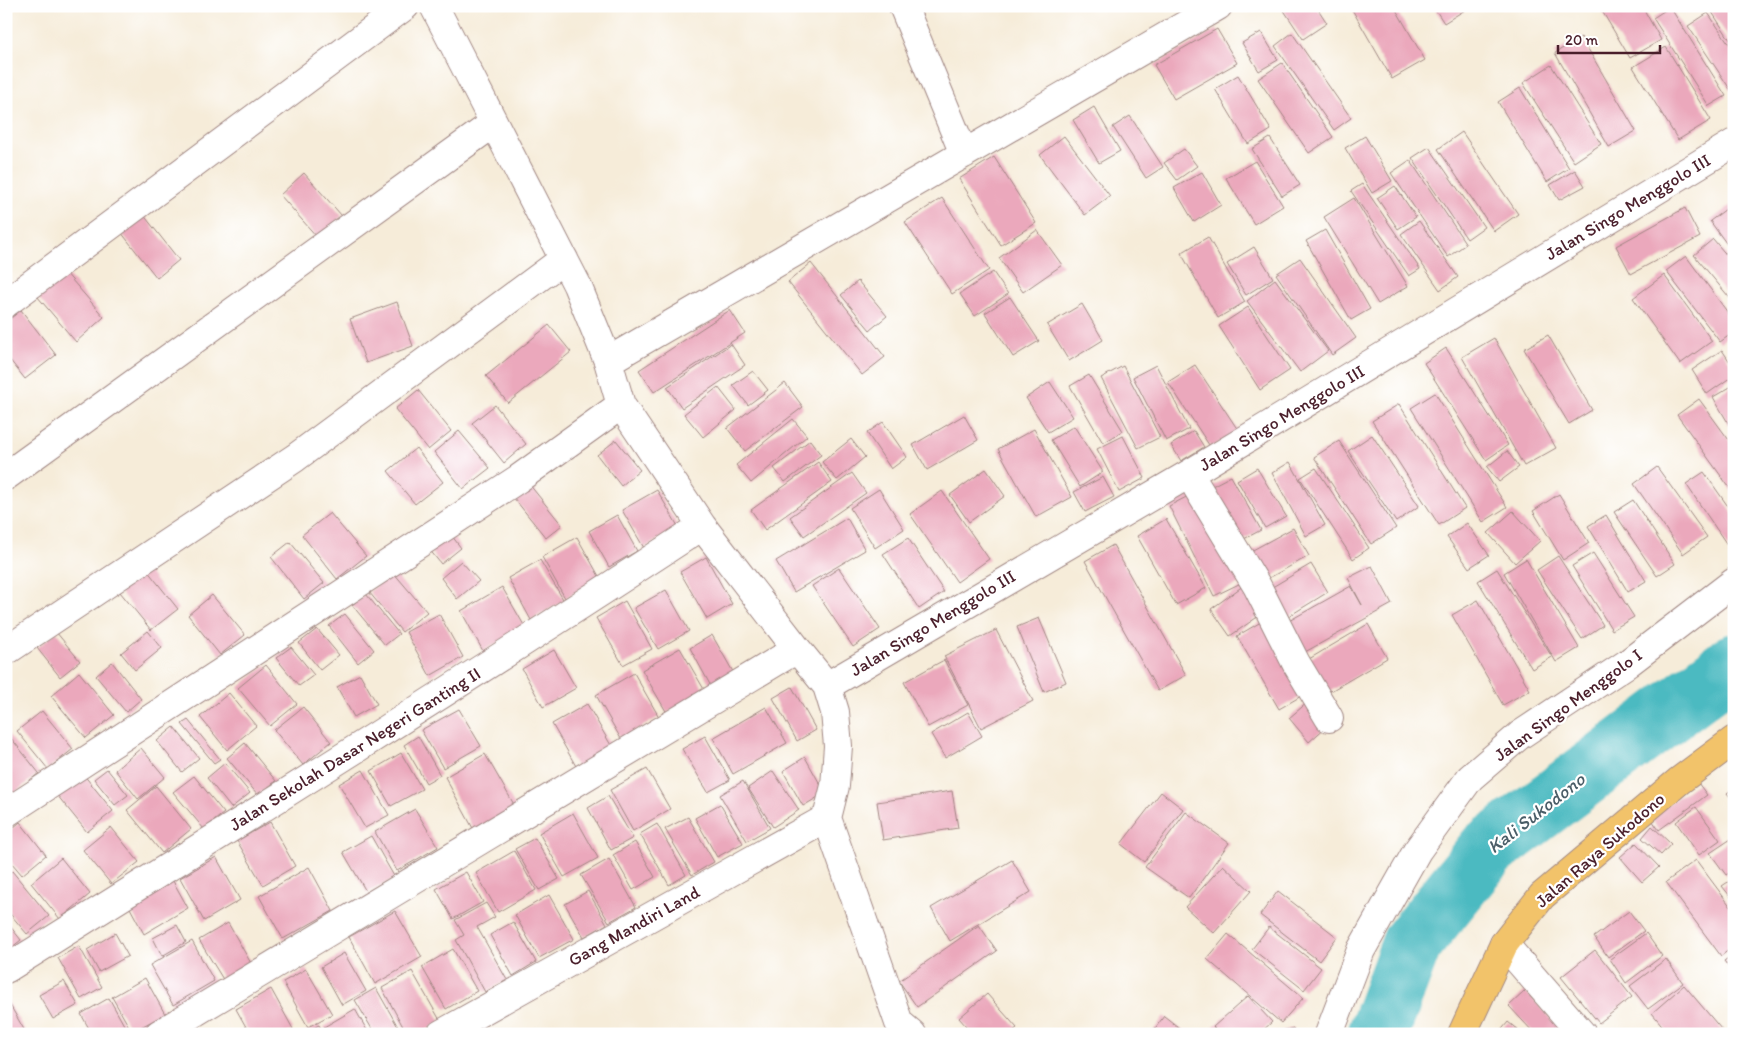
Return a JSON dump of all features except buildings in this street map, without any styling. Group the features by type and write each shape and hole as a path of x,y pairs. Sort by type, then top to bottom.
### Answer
{"main road":[{"name":"Jalan Raya Sukodono","path":"1462,1034 1504,944 1542,896 1679,781 1734,740"}],"street":[{"path":"6,303 405,6"},
{"path":"434,6 577,285 608,361 621,405 702,526 827,686 835,712 838,746 835,786 827,818 898,1030"},
{"path":"903,6 964,154"},
{"path":"608,361 1218,6"},
{"path":"6,476 494,123"},
{"name":"Jalan Singo Menggolo III","path":"827,686 1189,474 1734,143"},
{"path":"6,651 295,458 564,260"},
{"path":"6,813 518,479 621,405"},
{"path":"1189,474 1257,586 1296,663 1329,718"},
{"name":"Jalan Sekolah Dasar Negeri Ganting II","path":"6,969 281,797 702,526"},
{"name":"Jalan Singo Menggolo I","path":"1329,1034 1361,950 1416,851 1470,778 1520,735 1628,663 1734,582"},
{"path":"159,1034 797,649"},
{"name":"Gang Mandiri Land","path":"441,1034 827,818"},
{"path":"1504,944 1582,1034"}],"waterway":[{"name":"Kali Sukodono","path":"1378,1034 1412,943 1488,849 1734,664"}]}
